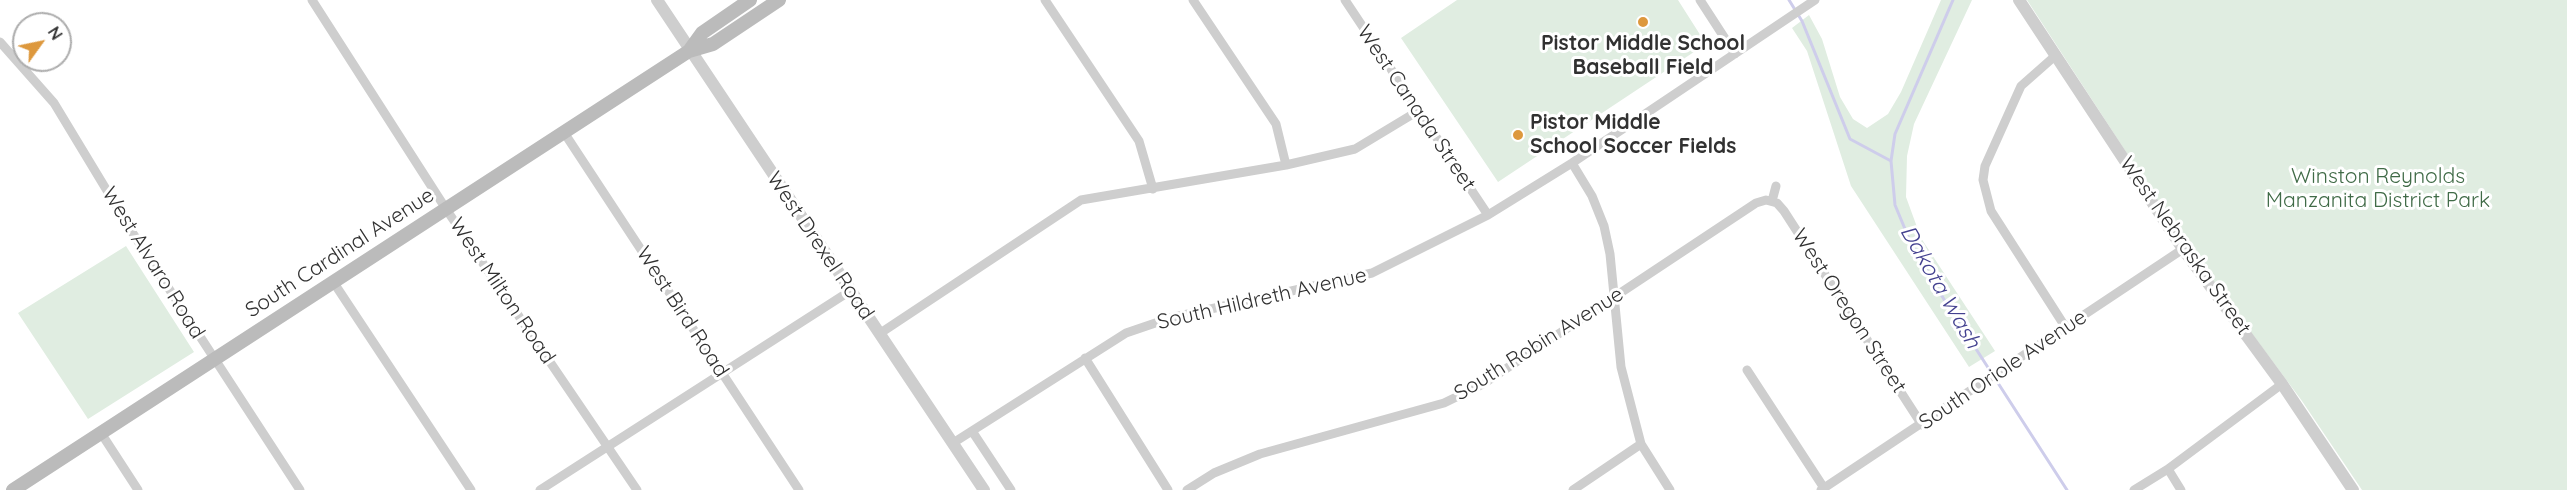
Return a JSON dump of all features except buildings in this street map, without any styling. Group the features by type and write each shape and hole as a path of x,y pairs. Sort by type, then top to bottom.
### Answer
{"main road":[{"name":"South Cardinal Avenue","path":"689,51 702,33 750,0"},
{"name":"South Cardinal Avenue","path":"13,490 565,134 689,51 713,44 779,0"}],"street":[{"name":"West Milton Road","path":"312,0 371,88 446,209 637,490"},
{"name":"West Drexel Road","path":"657,0 984,490"},
{"path":"1045,0 1139,141 1153,189"},
{"path":"1193,0 1276,124 1286,165"},
{"name":"West Canada Street","path":"1344,0 1488,215"},
{"path":"1700,0 1736,54"},
{"name":"South Hildreth Avenue","path":"953,443 1126,333 1170,318 1372,273 1488,215 1572,163 1815,0"},
{"name":"West Nebraska Street","path":"2019,0 2183,249 2282,384 2353,490"},
{"name":"West Alvaro Road","path":"0,42 54,103 132,232 300,490"},
{"path":"2055,56 2021,86 1985,166 1983,180 1991,211 2066,327"},
{"path":"879,334 1081,200 1286,165 1355,149 1418,111"},
{"name":"West Bird Road","path":"565,134 799,490"},
{"path":"1572,163 1599,211 1610,254 1621,367 1641,444 1670,490"},
{"path":"1772,201 1776,186"},
{"name":"South Robin Avenue","path":"1188,490 1214,473 1260,454 1444,403 1483,384 1756,203 1772,201"},
{"name":"West Oregon Street","path":"1772,201 1784,211 1922,425"},
{"name":"South Oriole Avenue","path":"1822,489 1922,425 2183,249"},
{"path":"334,283 471,490"},
{"path":"540,490 722,371 850,291"},
{"path":"1086,358 1168,490"},
{"path":"1747,370 1822,489"},
{"path":"2134,490 2168,469 2282,384"},
{"path":"972,431 1011,490"},
{"path":"101,433 138,490"},
{"path":"1573,490 1641,444"},
{"path":"2168,469 2181,490"}],"green space":[{"name":"Pistor Middle School Soccer Fields","path":"1457,0 1678,0 1706,44 1498,182 1401,38"},
{"path":"1941,0 1972,0 1914,124 1907,156 1906,197 1921,238 1995,351 1969,367 1851,186 1807,51 1792,28 1809,15 1822,39 1840,97 1853,119 1867,128 1888,114 1901,92"},
{"name":"Winston Reynolds Manzanita District Park","path":"2027,0 2567,0 2567,490 2362,490 2302,401 2188,247"},
{"path":"126,246 194,352 88,419 18,313"}],"waterway":[{"path":"1789,0 1802,21 1850,139 1891,161"},
{"name":"Dakota Wash","path":"1953,0 1895,134 1891,161 1895,205 1910,241 1938,290 2067,490"}],"place":[{"name":"Pistor Middle School Baseball Field","path":"1643,22"},
{"name":"Pistor Middle School Soccer Fields","path":"1518,135"}]}
